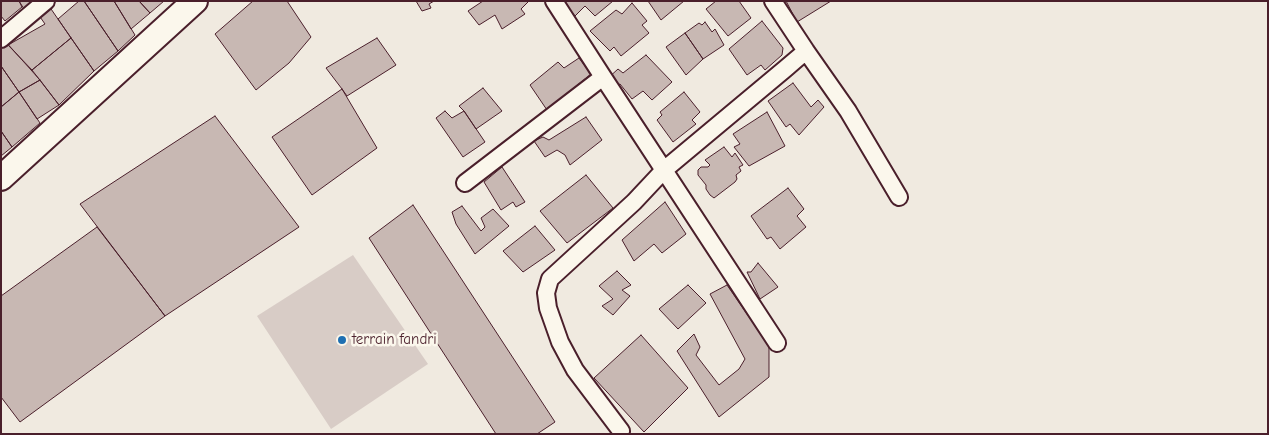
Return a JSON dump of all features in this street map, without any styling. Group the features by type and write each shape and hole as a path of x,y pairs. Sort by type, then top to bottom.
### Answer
{"main road":[{"path":"1,178 195,1"}],"street":[{"path":"1,39 46,1"},
{"path":"554,1 778,343"},
{"path":"773,1 848,111 899,197"},
{"path":"621,431 575,370 560,342 548,308 546,293 550,278 634,202 664,170 786,70 806,51"},
{"path":"465,183 602,76"}],"shaded area":[{"name":"terrain fandri","path":"353,255 428,364 331,429 257,316"}],"building":[{"path":"1,1 19,1 22,7 5,21 1,16"},
{"path":"19,1 35,1 24,9"},
{"path":"79,1 84,1 118,51 94,71 58,19"},
{"path":"84,1 114,1 135,35 118,51"},
{"path":"114,1 139,1 150,13 131,29"},
{"path":"139,1 164,1 150,13"},
{"path":"253,1 287,1 311,37 289,63 256,90 215,34"},
{"path":"416,1 434,1 429,4 431,8 422,11"},
{"path":"483,1 528,2 521,9 525,14 502,29 495,15 479,25 468,11"},
{"path":"562,1 613,1 595,16 585,6 575,16"},
{"path":"648,1 684,1 661,20"},
{"path":"716,1 739,1 751,18 728,36 706,9"},
{"path":"786,1 831,1 797,22"},
{"path":"632,3 647,21 642,25 649,33 621,56 614,47 610,51 590,31 616,10 622,14"},
{"path":"49,6 71,38 32,70 8,45 45,24 38,14"},
{"path":"762,21 783,48 782,55 765,70 761,65 747,75 729,49"},
{"path":"705,22 712,32 715,29 724,45 703,59 685,33 699,23 702,25"},
{"path":"685,33 703,59 686,75 666,47"},
{"path":"71,38 94,71 59,105 32,70"},
{"path":"377,38 396,65 347,96 326,68"},
{"path":"5,41 40,80 19,92 1,66 1,45"},
{"path":"646,55 672,82 652,100 643,91 632,99 620,84 614,87 607,79 618,69 623,73"},
{"path":"579,58 591,74 547,110 530,85 558,62 564,68"},
{"path":"1,66 19,92 1,107"},
{"path":"40,80 59,105 37,119 19,92"},
{"path":"793,83 811,107 818,100 824,107 799,135 790,124 786,127 768,101"},
{"path":"483,88 502,111 476,129 459,106"},
{"path":"342,89 377,148 312,195 272,137"},
{"path":"19,92 40,123 12,147 1,131 1,107"},
{"path":"684,92 700,112 692,120 696,124 673,142 657,120 662,115 660,112"},
{"path":"445,111 452,118 464,111 485,142 463,157 436,118"},
{"path":"767,112 785,146 749,166 734,147 740,144 733,134"},
{"path":"215,116 299,227 165,316 80,204"},
{"path":"586,117 602,140 570,165 565,155 557,150 545,157 534,141 543,137 549,140"},
{"path":"1,131 12,147 1,156"},
{"path":"724,147 732,157 735,153 743,165 739,167 741,171 736,175 737,179 735,182 714,198 710,195 706,185 698,175 698,170 701,167 708,167 710,165 705,160"},
{"path":"502,167 525,202 516,207 513,202 501,210 484,182"},
{"path":"586,175 613,208 567,243 540,211"},
{"path":"788,188 804,209 797,216 806,227 780,249 771,237 767,239 751,216"},
{"path":"665,202 686,234 662,253 654,244 634,261 622,240"},
{"path":"413,205 555,422 537,434 496,434 369,238"},
{"path":"462,206 481,231 485,227 481,218 493,209 509,226 475,254 456,224 452,212"},
{"path":"535,226 555,250 523,272 503,251"},
{"path":"97,227 165,316 20,422 1,397 1,296"},
{"path":"758,263 778,287 760,299 747,272 751,272"},
{"path":"617,271 631,285 622,290 630,296 613,315 602,306 613,299 599,286"},
{"path":"688,285 706,303 678,329 659,309"},
{"path":"727,285 769,346 769,377 719,417 677,351 694,334 700,347 696,355 719,385 739,369 745,359 710,294"},
{"path":"641,335 688,388 644,432 594,378"}],"place":[{"name":"terrain fandri","path":"342,340"}]}
